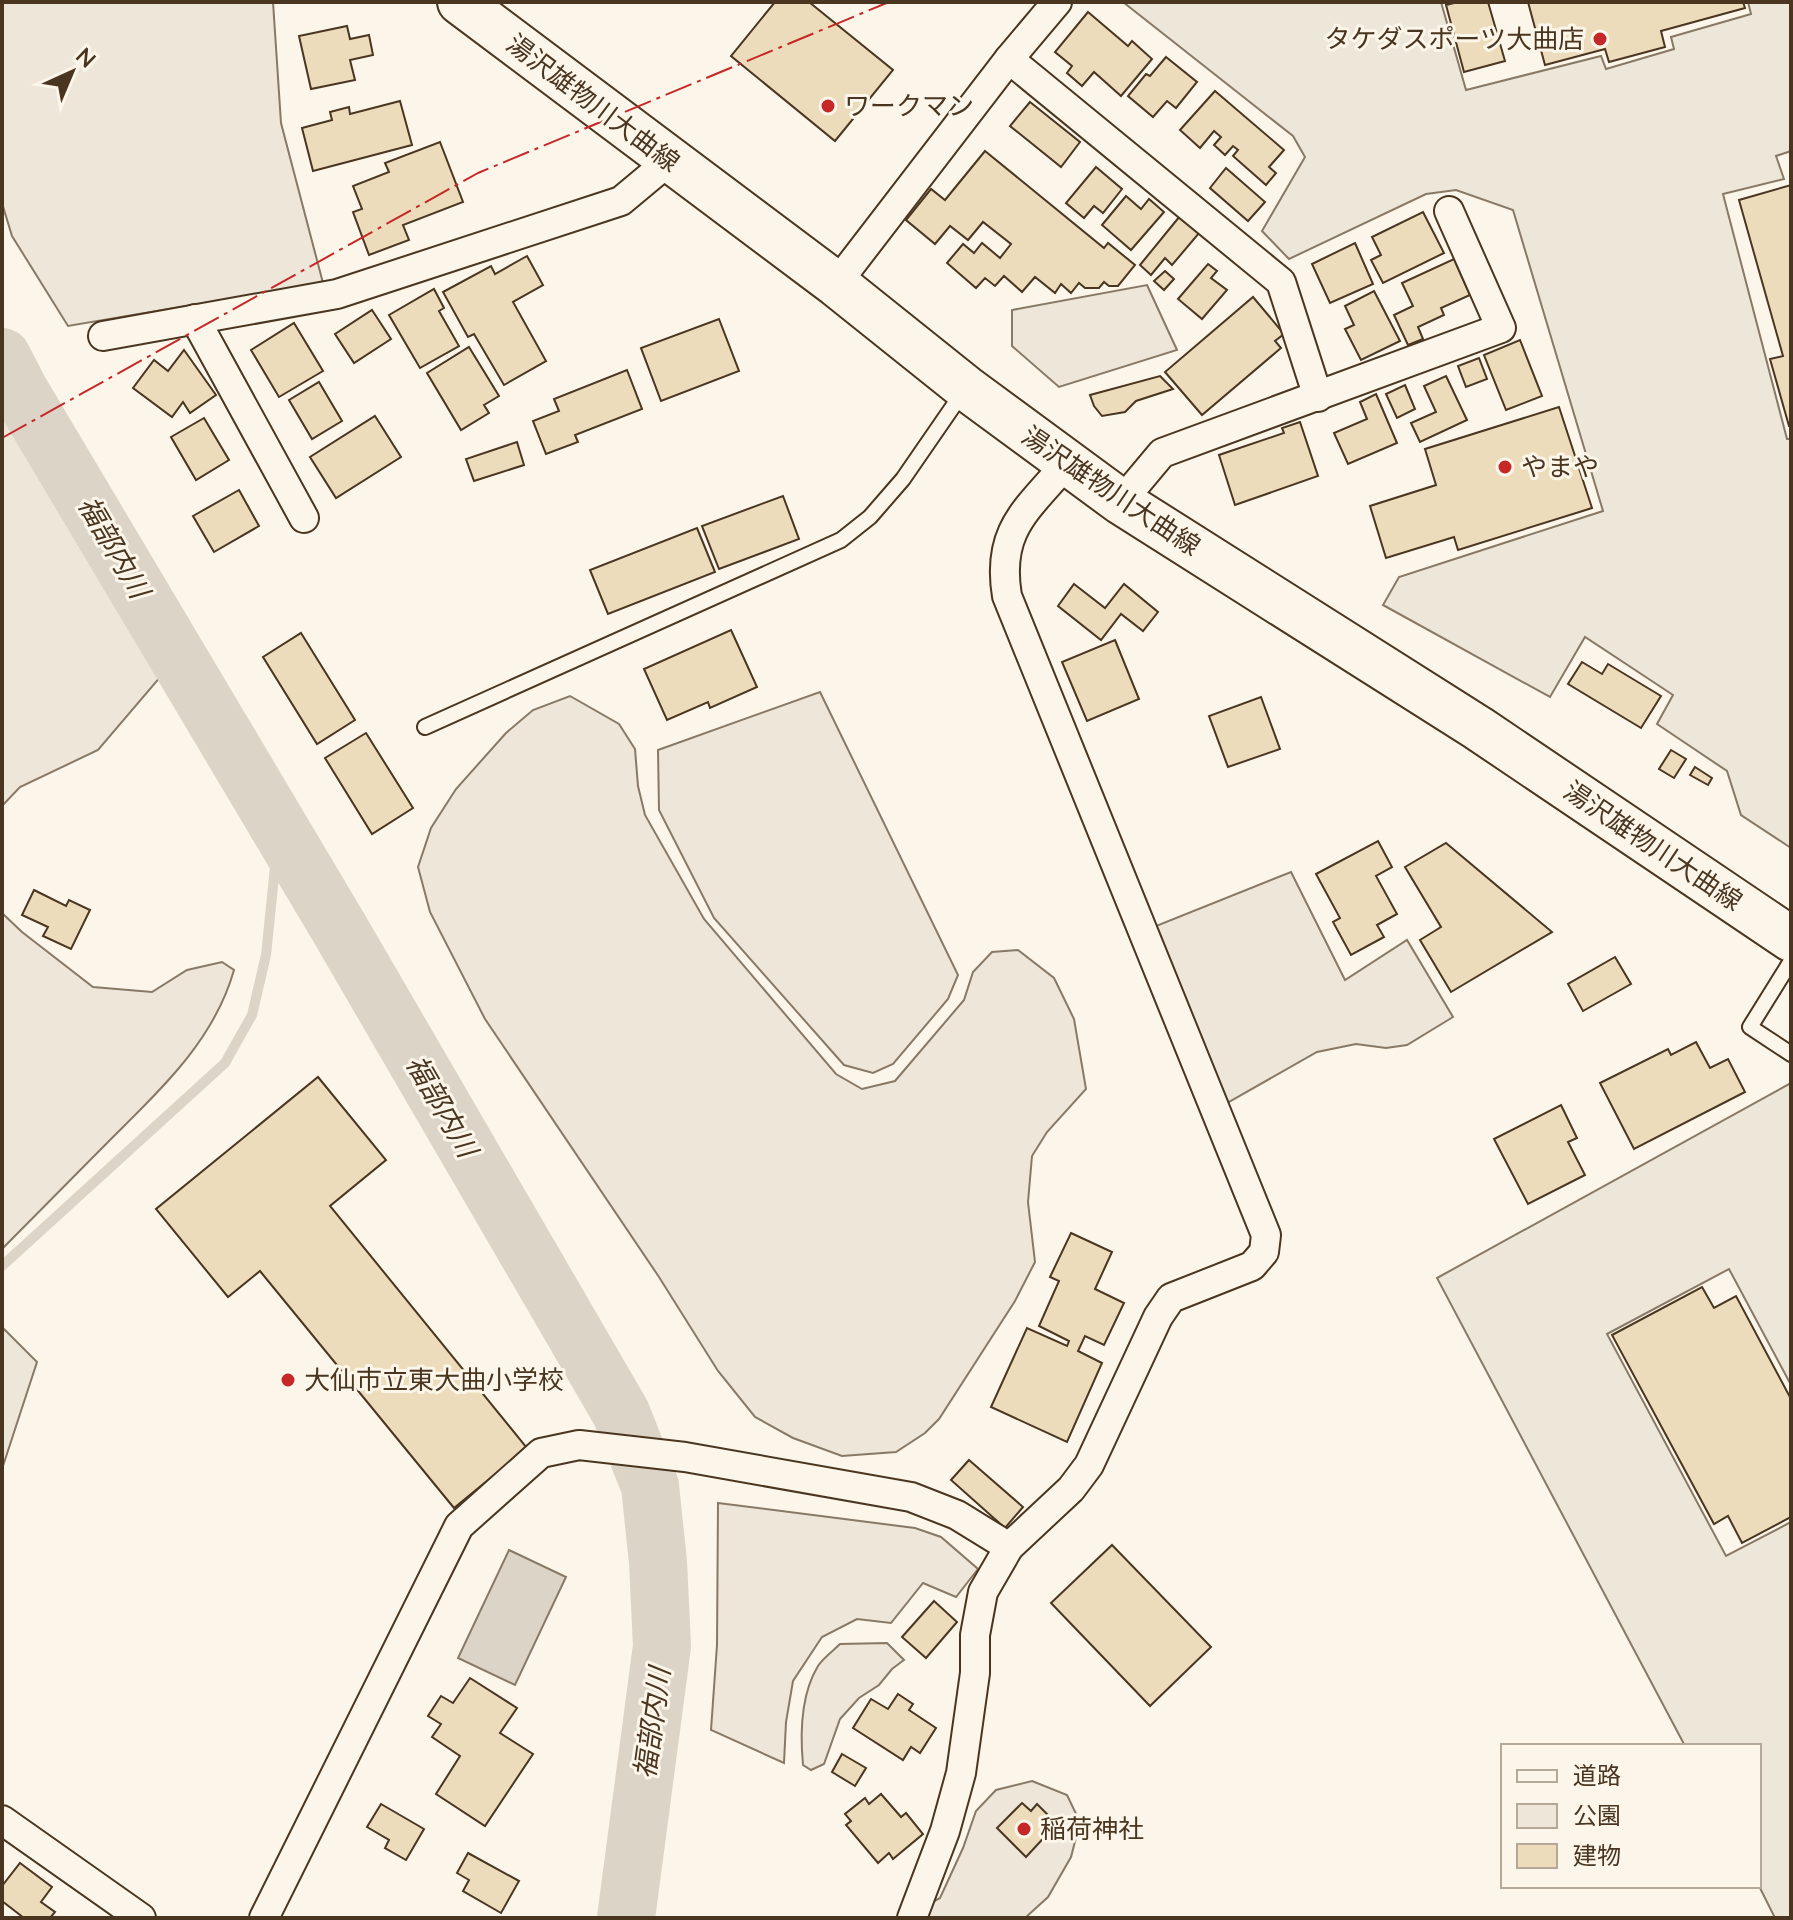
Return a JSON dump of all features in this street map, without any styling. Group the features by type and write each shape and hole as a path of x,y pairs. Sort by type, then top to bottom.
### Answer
{"main road":[{"name":"湯沢雄物川大曲線","path":"460,2 836,284 1066,464 1478,728 1791,939"}],"street":[{"path":"836,284 1009,59 1057,2"},
{"path":"1009,59 1281,282 1318,397"},
{"path":"103,336 337,294 621,201 669,161"},
{"path":"1121,502 1162,453 1501,328 1449,211"},
{"path":"195,319 304,518"},
{"path":"912,1918 945,1831 961,1773 975,1673 975,1635 983,1592 1009,1547 1071,1489 1089,1465 1158,1317 1171,1298 1252,1266 1264,1252 1266,1235 1007,596 1003,571 1005,549 1015,523 1066,464"},
{"path":"264,1918 459,1526 541,1453 579,1445 685,1457 911,1497 957,1515 1009,1547"},
{"path":"2,1820 141,1918"}],"lane":[{"path":"425,727 841,540 870,517 903,479 966,388"},
{"path":"1791,961 1750,1027 1791,1054"}],"green space":[{"path":"2,2 273,2 281,123 323,283 68,326 12,236 2,203"},
{"path":"1147,285 1177,350 1059,387 1012,346 1012,310"},
{"path":"2,396 162,675 98,750 20,787 2,806"},
{"path":"820,692 958,975 948,999 893,1064 873,1073 844,1065 714,918 659,810 658,750"},
{"path":"570,696 619,724 635,749 638,786 645,815 704,919 836,1074 862,1089 895,1081 964,1000 973,972 992,952 1018,950 1054,978 1074,1019 1086,1089 1047,1132 1032,1156 1028,1202 1035,1262 1015,1301 939,1419 925,1433 896,1452 842,1456 793,1438 755,1417 718,1371 659,1277 485,1019 430,912 418,867 431,828 456,789 506,733 533,710"},
{"path":"1291,872 1345,980 1407,940 1453,1017 1407,1045 1386,1048 1356,1044 1317,1052 1227,1103 1156,926"},
{"path":"2,913 93,987 152,992 187,970 222,962 234,970 213,1019 183,1063 2,1249"},
{"path":"718,1503 915,1528 941,1537 978,1569 956,1597 923,1583 891,1623 857,1619 822,1637 793,1681 786,1722 784,1763 711,1730 717,1645"},
{"path":"887,1643 904,1660 879,1685 859,1698 840,1719 824,1764 811,1770 803,1765 803,1714 808,1689 818,1666 840,1644"},
{"path":"1032,1781 1067,1795 1080,1822 1071,1857 1048,1897 1025,1918 903,1918 940,1898 976,1811 996,1790"}],"shaded area":[{"path":"1123,2 1441,2 1466,90 1601,56 1606,69 1674,49 1671,37 1751,14 1748,2 1791,2 1791,151 1776,156 1784,179 1723,194 1787,439 1791,439 1791,848 1741,815 1727,771 1657,724 1673,695 1585,637 1550,697 1383,605 1399,577 1603,511 1513,210 1456,190 1426,194 1289,259 1262,231 1305,157 1293,136"},
{"path":"1791,1083 1791,1385 1729,1269 1607,1334 1726,1556 1791,1522 1791,1918 1775,1918 1760,1888 1761,1744 1684,1744 1437,1278"},
{"path":"2,1327 37,1362 2,1469"},
{"path":"509,1550 566,1577 515,1685 458,1658"}],"building":[{"name":"ワークマン","path":"775,2 809,2 893,70 835,141 731,56"},
{"path":"1488,2 1505,61 1464,72 1446,5"},
{"name":"タケダスポーツ大曲店","path":"1528,2 1743,2 1745,8 1661,31 1665,47 1609,62 1605,49 1545,65"},
{"path":"1088,12 1128,46 1132,41 1152,59 1121,96 1094,72 1082,86 1067,73 1072,66 1055,52"},
{"path":"347,26 350,39 369,35 373,55 350,60 355,80 311,89 299,36"},
{"path":"1166,57 1197,82 1176,108 1167,101 1153,117 1128,96 1146,74 1150,76"},
{"path":"1215,91 1284,150 1269,167 1276,173 1266,185 1233,156 1238,150 1233,146 1225,155 1214,145 1221,137 1214,131 1200,148 1180,130"},
{"path":"400,101 412,145 313,171 302,128 332,120 330,112 349,107 350,114"},
{"path":"1030,102 1080,142 1061,167 1010,126"},
{"path":"440,142 463,202 403,225 409,240 369,255 353,212 362,209 353,186 389,172 385,163"},
{"path":"985,151 1104,248 1108,243 1135,265 1118,286 1109,286 1104,282 1099,288 1085,288 1079,283 1071,293 1061,284 1055,293 1035,277 1022,292 1004,276 995,286 985,278 976,288 947,263 963,244 974,253 982,243 1000,258 1011,244 983,222 968,240 950,226 935,244 906,220 931,189 945,200"},
{"path":"1096,167 1122,189 1103,213 1094,206 1084,218 1066,203"},
{"path":"1226,168 1265,202 1248,221 1210,188"},
{"path":"1791,185 1789,426 1770,359 1783,356 1739,200"},
{"path":"1126,196 1141,209 1149,199 1164,212 1131,250 1102,225"},
{"path":"1423,212 1444,253 1383,283 1371,260 1381,255 1372,237"},
{"path":"1180,216 1200,232 1172,265 1165,258 1151,275 1140,265"},
{"path":"1355,243 1373,284 1330,303 1312,264"},
{"path":"527,256 543,285 513,302 546,361 504,385 474,334 468,337 443,292 491,266 495,274"},
{"path":"1454,259 1470,295 1441,308 1444,315 1418,327 1423,339 1408,345 1394,315 1413,306 1402,283"},
{"path":"1208,264 1217,271 1211,278 1227,290 1202,319 1178,299"},
{"path":"1165,271 1174,279 1164,290 1154,281"},
{"path":"434,289 444,308 439,311 459,346 420,368 389,315"},
{"path":"1374,291 1400,341 1361,360 1345,329 1354,325 1345,306"},
{"path":"1253,297 1284,334 1275,341 1281,348 1202,415 1165,372"},
{"path":"372,310 391,339 354,363 335,334"},
{"path":"719,319 739,371 661,401 641,348"},
{"path":"294,323 323,371 279,397 251,350"},
{"path":"1520,340 1542,396 1506,410 1484,355"},
{"path":"469,347 499,396 484,405 489,413 461,430 427,373"},
{"path":"184,350 216,395 190,413 183,402 172,417 133,388 154,360 168,371"},
{"path":"1479,358 1487,379 1466,387 1458,366"},
{"path":"627,370 642,409 575,435 578,442 546,454 533,421 559,411 554,399"},
{"path":"1160,376 1173,389 1136,401 1125,412 1102,416 1090,395"},
{"path":"1446,376 1467,420 1420,442 1411,423 1436,412 1424,386"},
{"path":"319,382 342,421 312,439 289,400"},
{"path":"1405,385 1415,409 1397,418 1386,394"},
{"path":"1376,394 1397,443 1348,464 1334,433 1367,419 1360,402"},
{"name":"やまや","path":"1559,407 1592,508 1458,550 1454,537 1386,558 1370,506 1436,485 1425,449"},
{"path":"375,416 401,457 336,498 310,457"},
{"path":"204,418 229,460 196,480 171,437"},
{"path":"1300,422 1318,476 1235,505 1219,455 1284,433 1282,428"},
{"path":"517,442 524,465 474,481 466,459"},
{"path":"239,490 259,526 214,552 193,516"},
{"path":"783,496 799,539 719,569 702,526"},
{"path":"697,528 715,572 608,614 590,570"},
{"path":"1074,584 1105,608 1124,584 1158,612 1143,631 1121,614 1101,640 1058,606"},
{"path":"731,630 757,687 710,708 708,702 667,720 644,669"},
{"path":"301,633 355,720 317,744 263,657"},
{"path":"1115,640 1139,699 1087,721 1062,662"},
{"path":"1582,662 1602,674 1608,664 1661,696 1641,728 1568,684"},
{"path":"1261,697 1280,749 1228,767 1209,716"},
{"path":"366,733 413,808 372,834 325,758"},
{"path":"1671,750 1686,759 1674,778 1659,769"},
{"path":"1695,767 1712,778 1708,785 1690,775"},
{"path":"1378,841 1392,867 1376,876 1397,914 1377,925 1384,937 1351,955 1333,922 1340,918 1316,874"},
{"path":"1446,843 1552,932 1451,992 1420,940 1441,927 1405,867"},
{"path":"34,890 66,906 69,900 90,910 71,949 43,936 48,927 22,915"},
{"path":"1615,957 1631,984 1583,1011 1568,984"},
{"path":"1696,1042 1710,1068 1728,1059 1745,1092 1634,1149 1600,1083 1668,1049 1671,1055"},
{"path":"318,1077 386,1160 330,1206 527,1448 454,1508 260,1271 228,1297 156,1209"},
{"path":"1561,1105 1577,1138 1568,1142 1585,1175 1528,1204 1494,1139"},
{"path":"1071,1233 1112,1252 1095,1289 1124,1303 1104,1345 1085,1336 1078,1351 1102,1363 1067,1442 991,1407 1027,1328 1067,1346 1069,1341 1039,1326 1059,1281 1050,1277"},
{"path":"1702,1287 1714,1308 1736,1296 1791,1399 1791,1517 1742,1543 1728,1516 1714,1524 1612,1335"},
{"path":"969,1460 1023,1507 1005,1528 951,1480"},
{"path":"1112,1545 1211,1647 1150,1706 1051,1603"},
{"path":"934,1601 957,1622 926,1658 902,1637"},
{"path":"470,1678 517,1708 500,1733 533,1754 485,1826 436,1794 460,1756 432,1737 441,1724 428,1716 441,1696 453,1703"},
{"path":"898,1694 913,1704 909,1710 936,1728 920,1753 911,1747 903,1760 853,1728 871,1699 888,1709"},
{"path":"842,1754 866,1768 855,1786 832,1772"},
{"path":"881,1794 901,1817 906,1813 923,1834 893,1859 889,1853 878,1863 846,1825 851,1821 845,1814 865,1798 869,1804"},
{"name":"稲荷神社","path":"1022,1803 1031,1811 1037,1804 1048,1815 1042,1821 1051,1830 1026,1857 997,1828"},
{"path":"381,1804 424,1829 406,1860 385,1848 389,1840 367,1827"},
{"path":"468,1853 519,1881 501,1913 463,1891 469,1880 457,1873"},
{"path":"20,1863 52,1887 41,1902 55,1912 50,1918 24,1918 2,1901 2,1886"}],"waterway":[{"name":"福部内川","path":"2,357 621,1413 650,1486 662,1646 626,1918"},
{"path":"2,1266 225,1063 252,1015 266,955 279,828"}],"power":[{"path":"2,438 478,173 889,2"}],"place":[{"name":"タケダスポーツ大曲店","path":"1600,39"},
{"name":"ワークマン","path":"828,106"},
{"name":"やまや","path":"1505,467"},
{"name":"大仙市立東大曲小学校","path":"288,1380"},
{"name":"稲荷神社","path":"1024,1829"}]}
